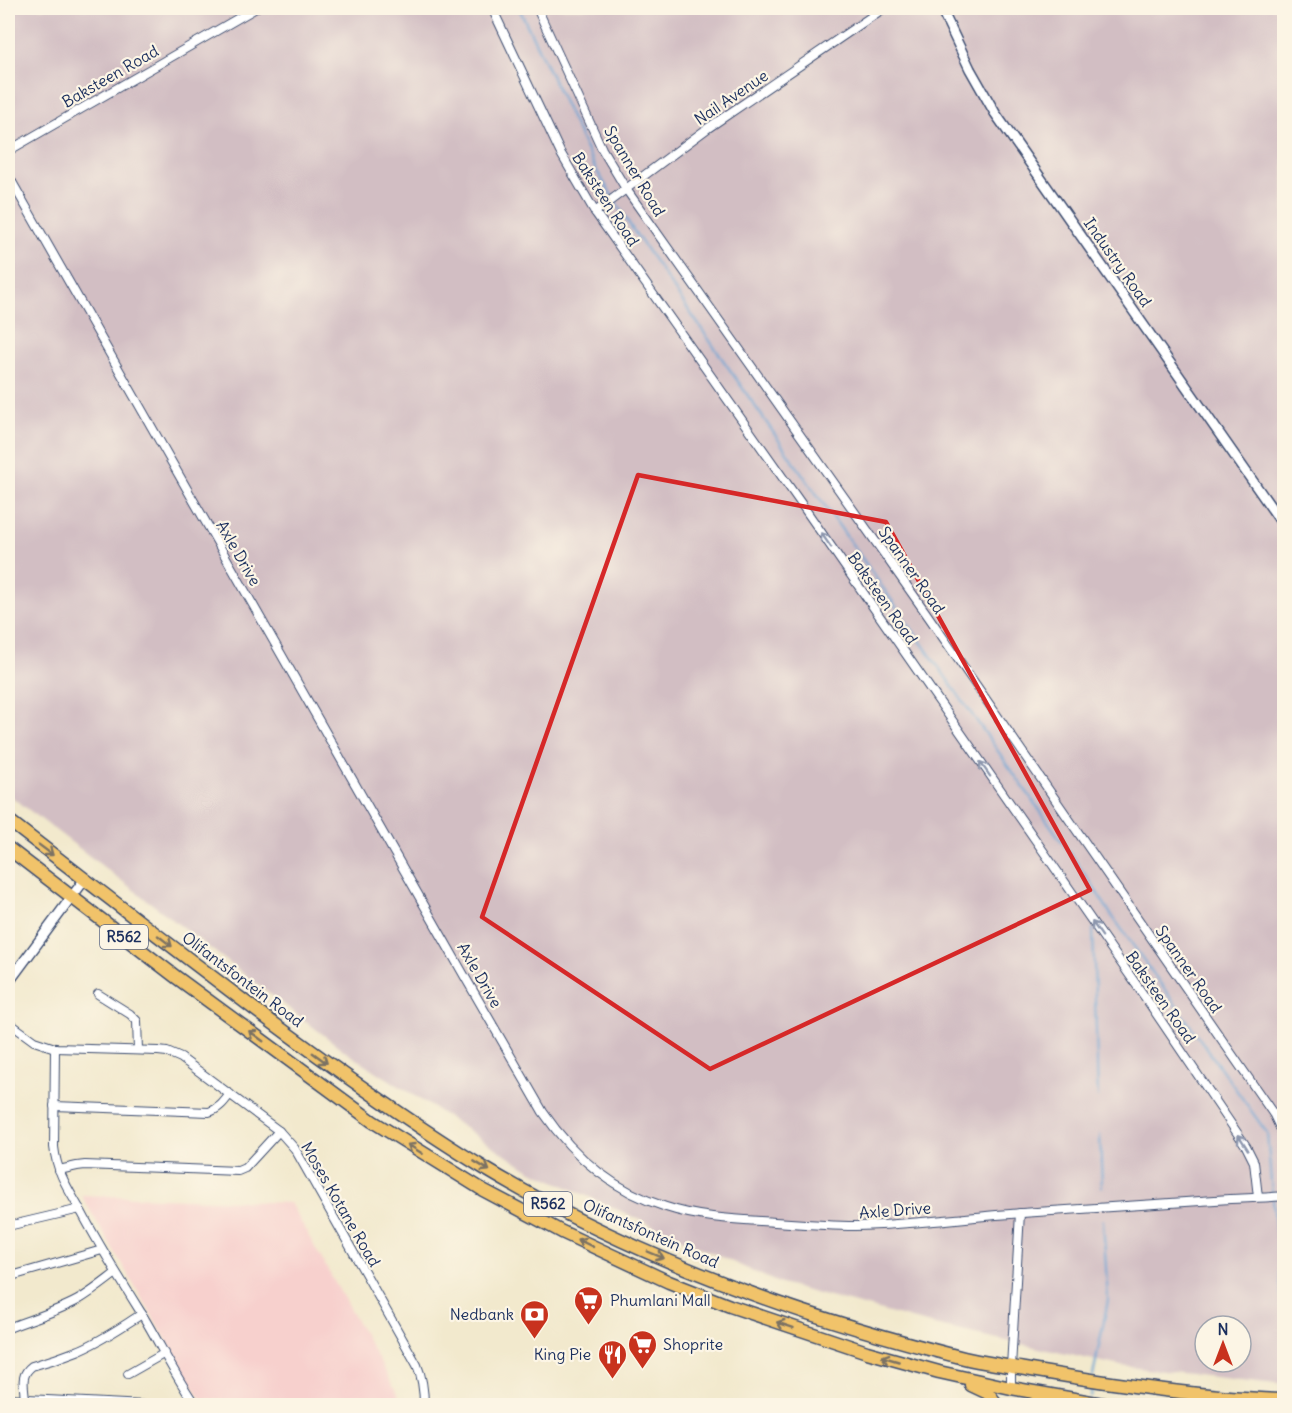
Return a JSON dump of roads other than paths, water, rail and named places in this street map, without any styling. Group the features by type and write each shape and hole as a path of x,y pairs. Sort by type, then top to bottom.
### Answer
{"main road":[{"name":"Olifantsfontein Road","path":"8,820 254,1009 386,1106 535,1197 633,1246 739,1290 859,1330 965,1358 1083,1379 1182,1393 1284,1400"},
{"name":"R562","path":"8,848 176,977 372,1121 491,1195 562,1232 669,1282 730,1306 867,1352 939,1372 1011,1388 1110,1405"},
{"path":"939,1372 983,1390 998,1406"},
{"path":"1029,1406 1047,1400 1078,1400"}],"street":[{"name":"Baksteen Road","path":"8,151 256,8"},
{"name":"Baksteen Road","path":"492,8 560,152 595,212 807,512 1246,1146 1254,1162 1262,1197"},
{"name":"Spanner Road","path":"537,8 602,148 626,189 933,623 1274,1115 1284,1136"},
{"name":"Nail Avenue","path":"595,212 708,128 884,8"},
{"name":"Industry Road","path":"941,8 970,69 995,113 1284,526"},
{"name":"Axle Drive","path":"8,175 543,1112 574,1150 591,1166 630,1192 667,1208 702,1216 826,1226 858,1226 1283,1196"},
{"path":"8,983 85,879"},
{"path":"98,994 137,1021 138,1050"},
{"name":"Moses Kotane Road","path":"8,1022 34,1041 55,1048 167,1052 181,1058 279,1131 295,1149 417,1365 422,1376 424,1406"},
{"path":"55,1048 54,1146 59,1170 102,1250 196,1406"},
{"path":"54,1106 209,1112 215,1111 230,1094"},
{"path":"59,1170 85,1165 238,1171 245,1168 279,1131"},
{"path":"8,1226 80,1209"},
{"path":"1011,1388 1020,1213"},
{"path":"8,1277 102,1250"},
{"path":"8,1328 76,1301 116,1273"},
{"path":"25,1399 23,1380 26,1370 89,1346 142,1314"},
{"path":"128,1374 165,1353"},
{"path":"8,1398 164,1406"}],"waterway":[{"path":"519,8 595,168 633,230 1110,913 1267,1133 1272,1193"},
{"path":"1093,929 1098,1097"},
{"path":"1100,1135 1102,1187"},
{"path":"1273,1199 1284,1322"},
{"path":"1093,1376 1108,1300 1103,1220"},
{"path":"1090,1397 1092,1385"}],"place":[{"name":"Phumlani Mall","path":"589,1326"},
{"name":"Nedbank","path":"535,1340"},
{"name":"Shoprite","path":"642,1370"},
{"name":"King Pie","path":"612,1380"}]}
